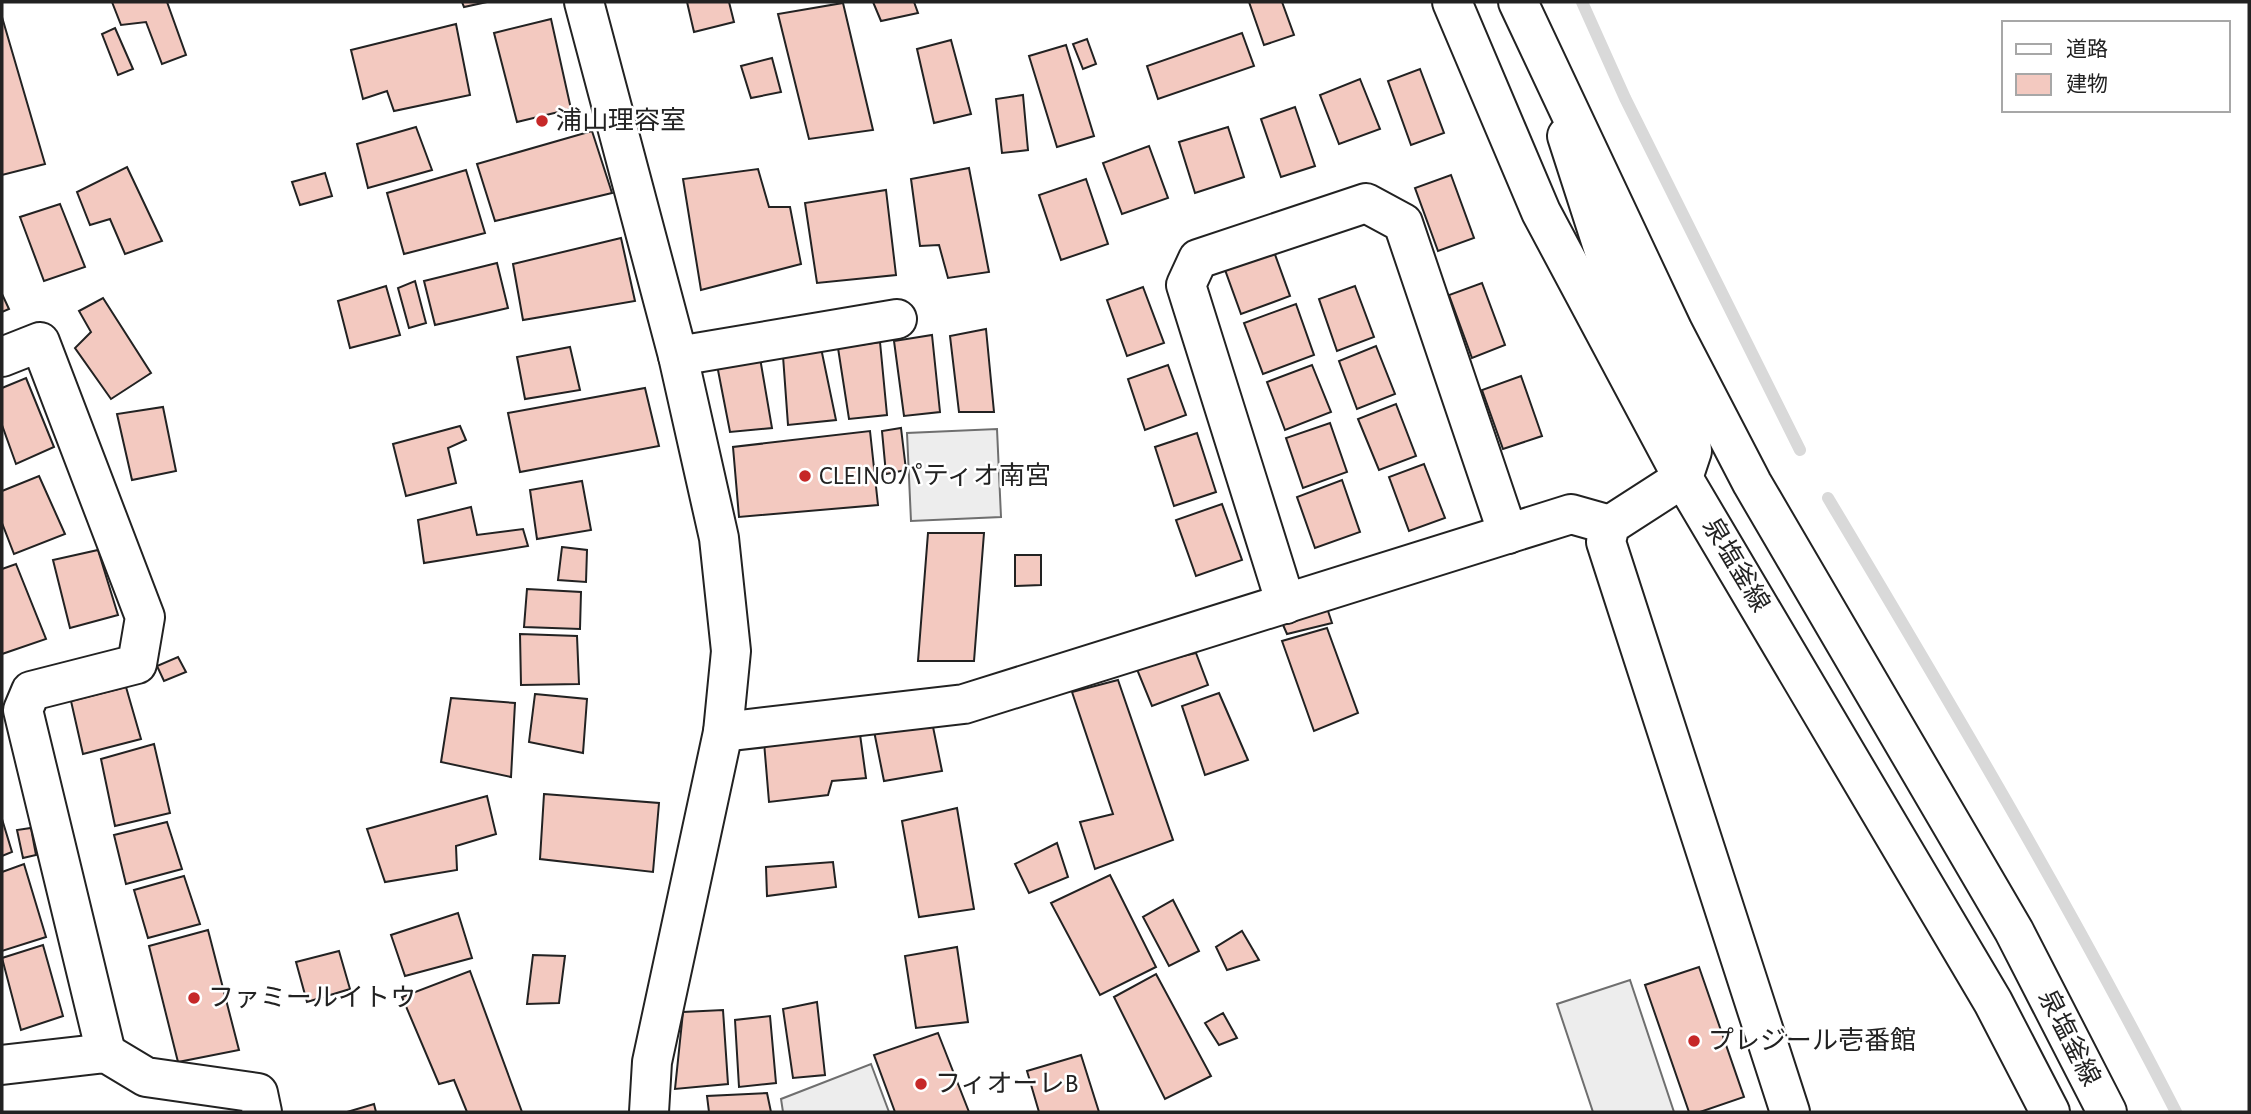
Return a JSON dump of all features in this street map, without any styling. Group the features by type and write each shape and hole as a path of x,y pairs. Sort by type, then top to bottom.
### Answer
{"street":[{"path":"584,2 678,356 719,538 731,651 723,732 652,1062 649,1112"},
{"name":"泉塩釜線","path":"1452,2 1541,212 1683,478 1993,1002 2050,1112"},
{"name":"泉塩釜線","path":"1518,2 1673,331 1752,483 2014,931 2107,1112"},
{"path":"1544,62 1608,263 1690,428 1692,451 1683,478 1610,525 1606,542 1790,1112"},
{"path":"1286,604 1186,285 1198,259 1366,203 1403,223 1508,534"},
{"path":"678,356 897,319"},
{"path":"2,356 40,342 145,617 137,664 32,691 23,710 106,1053"},
{"path":"723,732 964,704 1571,514 1610,525"},
{"path":"2,1065 106,1053 146,1077 260,1102"}],"shaded area":[{"path":"997,429 1001,517 911,521 907,433"},
{"path":"1630,980 1674,1112 1593,1112 1557,1004"},
{"path":"871,1064 889,1112 783,1112 781,1099"}],"building":[{"path":"112,2 167,2 186,55 162,64 146,22 121,25"},
{"path":"462,2 487,2 464,7"},
{"path":"687,2 729,2 734,22 694,32"},
{"path":"873,2 914,2 918,13 881,21"},
{"path":"1249,2 1282,2 1294,35 1264,45"},
{"path":"843,3 873,130 809,139 778,14"},
{"path":"2,17 45,164 2,175"},
{"path":"551,19 571,109 517,122 494,33"},
{"path":"456,24 470,95 394,111 387,91 363,99 351,50"},
{"path":"115,28 133,69 118,75 102,34"},
{"path":"1242,33 1254,66 1158,99 1147,66"},
{"path":"1087,39 1096,64 1083,69 1073,44"},
{"path":"951,40 971,114 934,123 917,49"},
{"path":"1066,45 1094,136 1057,147 1029,56"},
{"path":"772,58 781,92 751,98 741,66"},
{"path":"1420,69 1444,133 1411,145 1388,81"},
{"path":"1360,79 1380,129 1339,144 1320,95"},
{"path":"1023,95 1028,150 1002,153 996,99"},
{"path":"1295,107 1315,166 1281,177 1261,119"},
{"path":"416,127 432,170 368,188 357,144"},
{"path":"1228,127 1244,177 1195,193 1179,142"},
{"path":"592,131 612,193 495,221 477,164"},
{"path":"1149,146 1168,198 1122,214 1103,163"},
{"path":"127,167 162,241 125,254 110,219 90,225 77,192"},
{"path":"969,168 989,272 948,278 939,245 920,246 911,179"},
{"path":"758,169 769,207 790,207 801,264 701,290 683,179"},
{"path":"466,170 485,233 404,254 387,193"},
{"path":"325,173 332,196 300,205 292,182"},
{"path":"1451,175 1474,238 1438,251 1415,188"},
{"path":"1086,179 1108,244 1061,260 1039,195"},
{"path":"886,190 896,275 817,283 805,203"},
{"path":"60,204 85,267 44,281 20,217"},
{"path":"621,238 635,301 523,320 513,264"},
{"path":"1273,249 1290,296 1241,314 1224,267"},
{"path":"497,263 508,308 435,325 424,281"},
{"path":"415,281 426,323 409,328 398,288"},
{"path":"1482,283 1505,345 1472,358 1449,295"},
{"path":"386,286 400,335 350,348 338,301"},
{"path":"1355,286 1374,337 1337,351 1319,299"},
{"path":"1143,287 1164,343 1127,356 1107,300"},
{"path":"2,294 9,309 2,312"},
{"path":"103,298 151,373 111,399 75,348 91,332 79,311"},
{"path":"1296,304 1314,355 1263,374 1244,323"},
{"path":"986,329 994,412 959,412 950,336"},
{"path":"932,335 940,412 904,416 894,341"},
{"path":"880,342 887,415 849,419 838,348"},
{"path":"1376,346 1395,394 1357,409 1339,361"},
{"path":"570,347 580,390 525,399 517,357"},
{"path":"821,348 836,420 788,425 783,356"},
{"path":"760,358 772,428 730,432 717,365"},
{"path":"1168,365 1186,415 1145,430 1128,379"},
{"path":"1312,365 1331,412 1285,430 1267,382"},
{"path":"1521,376 1542,436 1503,449 1482,390"},
{"path":"26,378 54,447 16,464 2,425 2,388"},
{"path":"645,388 659,446 520,472 508,413"},
{"path":"1396,404 1416,456 1379,470 1358,419"},
{"path":"163,407 176,471 132,480 117,414"},
{"path":"1330,423 1347,472 1303,488 1286,438"},
{"path":"460,426 466,440 448,448 456,483 406,496 393,444"},
{"path":"901,428 906,470 886,474 882,431"},
{"name":"CLEINOパティオ南宮","path":"870,431 878,505 739,517 733,447"},
{"path":"1197,433 1216,492 1174,506 1155,447"},
{"path":"1424,464 1445,518 1409,531 1389,477"},
{"path":"39,476 65,534 14,554 2,523 2,491"},
{"path":"1342,480 1360,532 1315,548 1297,497"},
{"path":"582,481 591,530 537,539 530,490"},
{"path":"1222,504 1242,560 1196,576 1176,520"},
{"path":"471,507 477,535 523,529 528,546 424,563 418,520"},
{"path":"928,533 984,533 974,661 918,661"},
{"path":"562,547 587,550 586,582 558,580"},
{"path":"98,550 118,615 70,628 53,560"},
{"path":"1015,555 1041,555 1041,585 1015,586"},
{"path":"16,564 46,639 2,654 2,569"},
{"path":"527,589 581,592 580,629 524,627"},
{"path":"1325,602 1332,623 1287,634 1280,618"},
{"path":"1327,628 1358,713 1314,731 1282,641"},
{"path":"520,634 577,636 579,684 521,685"},
{"path":"1196,653 1208,685 1152,706 1136,667"},
{"path":"178,657 186,672 164,681 157,666"},
{"path":"1118,680 1173,840 1095,869 1080,822 1113,814 1072,692"},
{"path":"126,687 141,739 83,754 71,701"},
{"path":"1219,693 1248,760 1205,775 1182,706"},
{"path":"535,694 587,699 583,753 529,742"},
{"path":"451,698 515,703 511,777 441,762"},
{"path":"932,722 942,771 884,781 874,731"},
{"path":"859,727 866,778 832,781 828,795 769,802 764,742"},
{"path":"154,744 170,813 115,826 101,759"},
{"path":"544,794 659,803 653,872 540,859"},
{"path":"487,796 496,834 456,846 457,870 385,882 367,829"},
{"path":"957,808 974,909 919,917 902,821"},
{"path":"2,819 12,852 2,856"},
{"path":"167,822 182,869 126,884 114,835"},
{"path":"31,828 36,855 23,858 17,830"},
{"path":"1057,843 1068,877 1029,893 1015,864"},
{"path":"833,862 836,887 767,896 766,867"},
{"path":"24,864 46,937 2,951 2,872"},
{"path":"1110,875 1156,967 1100,995 1051,903"},
{"path":"184,876 200,924 148,938 134,890"},
{"path":"1173,900 1199,951 1169,966 1143,917"},
{"path":"458,913 472,958 405,976 391,935"},
{"name":"ファミールイトウ","path":"208,930 239,1050 178,1062 149,946"},
{"path":"1242,931 1259,960 1227,970 1216,947"},
{"path":"43,945 63,1016 21,1030 2,958"},
{"path":"957,947 968,1022 916,1028 905,956"},
{"path":"339,951 350,989 307,1002 296,962"},
{"path":"533,955 565,956 559,1003 527,1004"},
{"name":"プレジール壱番館","path":"1699,967 1744,1097 1700,1112 1689,1112 1645,985"},
{"path":"470,971 522,1112 467,1112 454,1080 439,1084 402,997"},
{"path":"1156,974 1211,1076 1165,1099 1114,997"},
{"path":"817,1002 825,1075 793,1078 783,1009"},
{"path":"723,1010 728,1084 675,1089 683,1012"},
{"path":"1223,1013 1237,1038 1219,1045 1205,1023"},
{"path":"770,1016 776,1083 739,1087 735,1020"},
{"name":"フィオーレB","path":"938,1033 969,1112 895,1112 874,1055"},
{"path":"1081,1055 1099,1112 1039,1112 1027,1071"},
{"path":"767,1093 771,1112 709,1112 707,1096"},
{"path":"374,1104 376,1112 347,1112"}],"waterway":[{"path":"1582,2 1625,98 1800,450"},
{"path":"1828,498 2051,879 2176,1112"}],"place":[{"name":"浦山理容室","path":"542,121"},
{"name":"CLEINOパティオ南宮","path":"805,476"},
{"name":"ファミールイトウ","path":"194,998"},
{"name":"プレジール壱番館","path":"1694,1041"},
{"name":"フィオーレB","path":"921,1084"}]}
